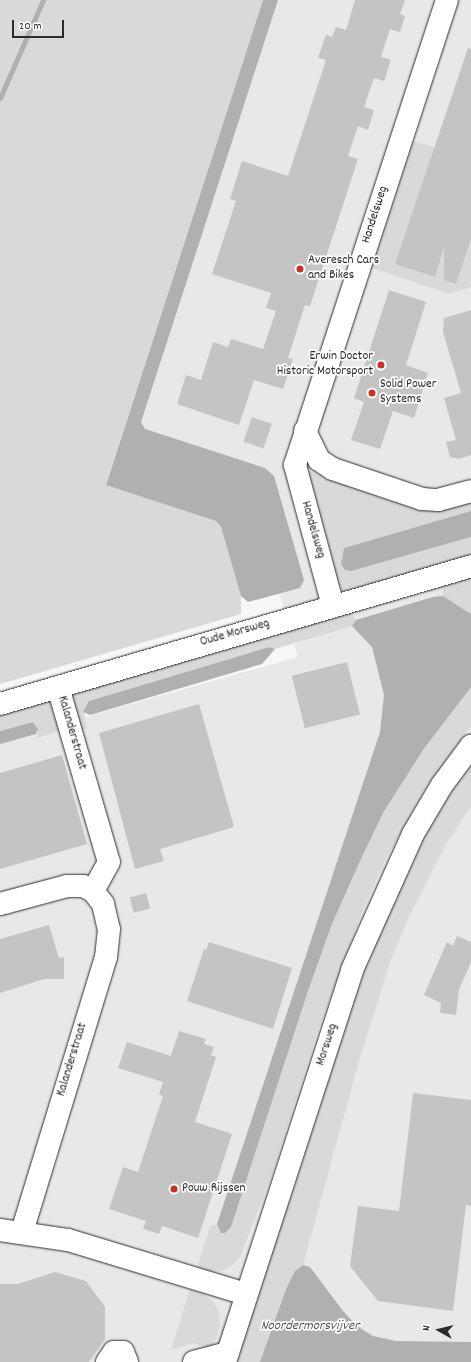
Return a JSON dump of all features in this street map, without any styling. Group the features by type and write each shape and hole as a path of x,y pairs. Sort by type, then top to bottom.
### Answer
{"street":[{"name":"Handelsweg","path":"333,606 295,465 447,0"},
{"path":"305,431 319,460 333,469 422,499 438,500 471,491"},
{"name":"Oude Morsweg","path":"0,704 471,566"},
{"name":"Kalanderstraat","path":"22,1231 106,957 108,917 103,904 93,891 109,862 58,687"},
{"name":"Morsweg","path":"226,1357 352,970 413,834 442,785 471,746"},
{"path":"0,904 74,885 93,891"},
{"path":"0,1230 22,1231 68,1240 246,1294"},
{"path":"107,1362 114,1352 123,1352 127,1362"},
{"path":"194,1362 226,1357"}],"shaded area":[{"path":"0,0 263,0 106,484 216,521 221,527 241,596 241,614 0,684"},
{"path":"273,0 471,0 471,1362 0,1362 0,741 298,657 250,495 124,456"},
{"path":"413,141 471,159 471,287 449,294 372,268"},
{"path":"309,471 413,507 471,500 471,511 344,548 341,564 345,570 351,571 471,537 471,559 344,593 337,585 306,472"},
{"path":"471,576 471,614 443,596 443,584"},
{"path":"350,611 356,620 352,626 275,649 269,647 89,701 84,712 87,728 77,732 67,691"},
{"path":"471,687 471,726 423,793 385,861 362,912 318,1030 272,1175 240,1257 232,1266 222,1271 196,1271 210,1226 217,1224 221,1233 225,1233 231,1227 308,991 332,924 360,861 383,813 423,750"},
{"path":"51,696 66,729 37,738 38,729 33,722 0,731 0,710"},
{"path":"471,755 471,806 446,844 409,917 391,959 359,1061 303,1265 295,1271 286,1289 260,1362 235,1362 281,1214 386,903"},
{"path":"190,1289 203,1294 214,1302 219,1313 220,1326 214,1344 210,1348 193,1343 171,1350"}],"water":[{"path":"263,0 278,0 141,422 145,429 265,468 274,476 304,580 300,588 248,602 241,596 221,527 216,521 106,485"},
{"path":"471,511 471,537 351,571 345,570 341,564 344,548"},
{"path":"443,596 471,614 471,687 423,750 383,813 360,861 332,924 308,991 231,1227 225,1233 221,1233 217,1224 380,732 384,695 372,647 352,626 356,620 433,597"},
{"path":"269,647 275,649 262,664 90,715 83,712 89,701"},
{"path":"33,722 38,729 36,734 0,744 0,731"},
{"name":"Noordermorsvijver","path":"303,1265 310,1267 343,1311 357,1326 373,1336 396,1341 471,1342 471,1362 260,1362 286,1289 295,1271"}],"building":[{"path":"355,0 405,0 400,14 405,16 400,32 390,29 381,57 391,60 384,81 374,78 364,107 374,110 368,130 358,126 348,156 358,159 310,306 305,305 288,358 293,359 283,389 254,380 239,425 177,404 186,375 201,380 213,342 228,347 231,339 263,349 276,311 266,308 271,293 212,274 236,201 230,199 242,161 288,176 326,60 318,58 326,35 332,37 336,27 346,30"},
{"path":"468,48 471,49 471,239 456,284 444,280 444,247 435,277 395,264"},
{"path":"389,290 426,302 406,365 428,373 414,418 393,411 380,449 351,440 364,402 354,398"},
{"path":"471,310 471,455 459,459 450,457 446,442 456,440 444,398 461,393 443,332 444,318"},
{"path":"252,417 272,424 263,448 244,442"},
{"path":"347,662 360,714 305,728 292,676"},
{"path":"199,704 234,827 160,849 164,861 135,869 99,733"},
{"path":"62,755 87,844 0,869 0,773"},
{"path":"146,893 150,908 134,913 130,897"},
{"path":"49,925 59,958 64,957 64,979 44,979 0,993 0,939"},
{"path":"457,936 471,942 471,962 459,989 456,1015 440,1013 441,1003 424,995 447,942 453,946"},
{"path":"209,942 292,968 273,1029 187,1001 204,949 206,950"},
{"path":"179,1031 206,1039 204,1044 214,1047 211,1055 216,1057 195,1122 232,1134 198,1238 162,1226 159,1234 143,1229 146,1221 109,1209 123,1167 138,1172 163,1096 159,1095 163,1082 118,1068 127,1042 171,1056"},
{"path":"413,1093 471,1100 471,1206 466,1205 453,1311 378,1301 350,1266 358,1206 399,1211"},
{"path":"55,1272 86,1281 105,1307 105,1339 89,1362 0,1362 0,1284 18,1284"}],"waterway":[{"path":"0,98 43,0"}],"place":[{"name":"Averesch Cars and Bikes","path":"300,269"},
{"name":"Erwin Doctor Historic Motorsport","path":"381,365"},
{"name":"Solid Power Systems","path":"372,393"},
{"name":"Pouw Rijssen","path":"174,1189"}]}
